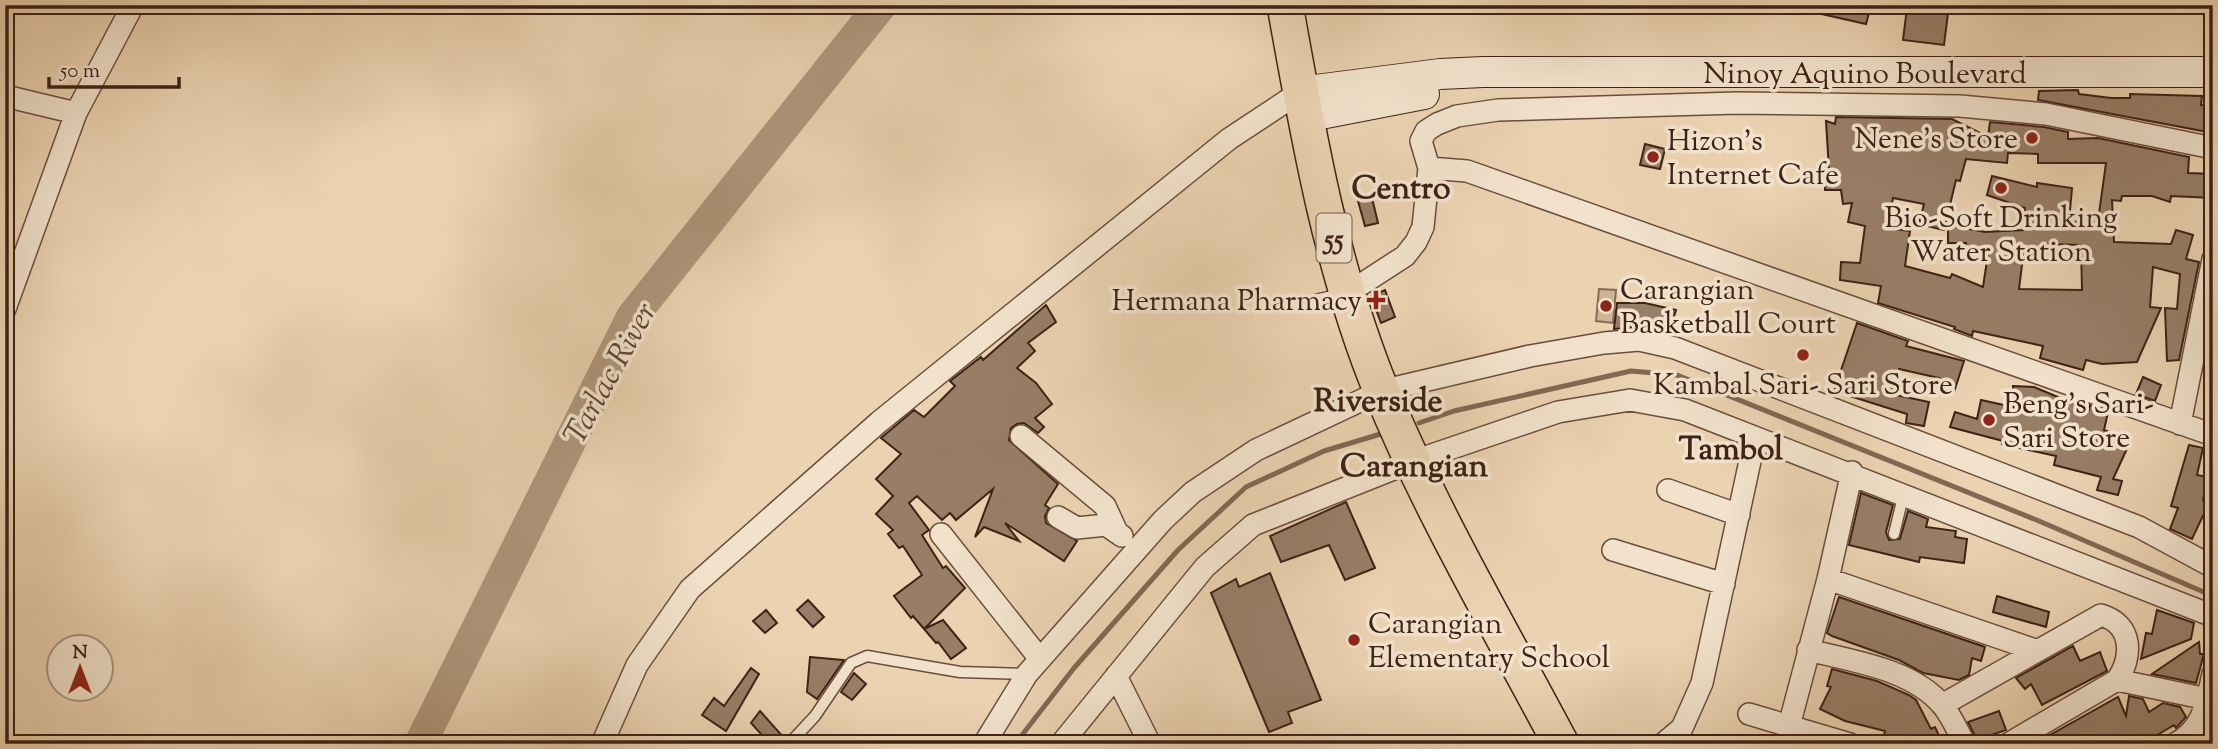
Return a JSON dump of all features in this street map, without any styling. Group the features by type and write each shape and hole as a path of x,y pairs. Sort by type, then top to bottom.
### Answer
{"highway":[{"name":"55","path":"1285,5 1301,94 1348,293 1381,391 1411,462 1561,744"}],"main road":[{"name":"Ninoy Aquino Boulevard","path":"1301,94 1493,84 1517,75 2213,72"}],"street":[{"path":"5,309 76,113 133,5"},
{"path":"602,744 637,665 690,589 889,413 1229,139 1301,94"},
{"path":"5,96 76,113"},
{"path":"1348,293 1405,256 1416,242 1423,227 1429,168 1421,141 1426,131 1457,116 1498,110 1737,103 1960,106 2046,114 2213,148"},
{"path":"1429,168 1467,171 2213,435"},
{"path":"2180,424 2213,259"},
{"path":"984,744 1034,667 1138,547 1193,492 1256,450 1381,391 1530,356 1639,340 1675,348 2139,527 2213,566"},
{"path":"1061,744 1205,567 1253,525 1411,462 1558,412 1630,400 1685,410 1852,472 2213,616"},
{"path":"1021,436 1105,506 1116,532"},
{"path":"1663,744 1682,728 1698,694 1755,438"},
{"path":"1789,726 1828,579 1852,472"},
{"path":"1668,490 1739,515"},
{"path":"1058,517 1072,527 1102,525 1138,547"},
{"path":"942,534 1034,667"},
{"path":"1614,550 1724,584"},
{"path":"1828,579 2035,650"},
{"path":"1942,705 2101,615 2114,619 2124,630 2129,652 2126,667 2117,680 2008,744"},
{"path":"1808,650 1868,666 1913,682 1942,705 1965,744"},
{"path":"2175,744 2186,738 2203,720 2213,674"},
{"path":"1116,676 1150,744"},
{"path":"2117,680 2207,699"},
{"path":"1749,714 1850,744"}],"lane":[{"path":"1287,306 1348,293"},
{"path":"1894,534 1904,493"},
{"path":"789,744 815,716 851,663 859,658 867,656 960,672 1034,667"}],"shaded area":[{"name":"Carangian Basketball Court","path":"1599,289 1616,290 1613,323 1596,321"}],"building":[{"path":"1809,5 1871,5 1866,24 1808,11"},
{"path":"1907,8 1948,13 1944,45 1903,40"},
{"path":"2078,90 2079,94 2111,98 2130,98 2130,94 2202,96 2201,105 2213,106 2213,133 2038,100 2039,91"},
{"path":"1836,117 1952,119 1988,137 1990,122 2044,127 2068,132 2068,139 2098,138 2189,157 2188,173 2213,174 2213,198 2171,196 2170,202 2152,196 2122,196 2121,201 2112,200 2114,242 2171,244 2176,230 2193,235 2186,259 2199,262 2179,360 2167,361 2165,308 2177,309 2180,274 2153,267 2150,307 2161,308 2137,362 2102,364 2086,360 2083,370 2040,358 2043,346 1973,331 1972,336 1954,329 1955,327 1878,303 1881,286 1840,280 1841,262 1860,263 1865,226 1848,222 1852,203 1843,204 1841,190 1825,190 1825,170 1829,170 1826,121 1835,124","holes":["2008,153 2038,154 2038,163 2106,163 2098,221 2069,222 2072,188 2037,183 2037,187 1992,176 1987,195 2025,208 2023,230 1985,232 1948,225 1948,243 1966,243 1966,247 1988,254 1983,287 1952,274 1950,278 1905,266 1910,231 1887,228 1893,198 1924,204 1919,224 1944,230 1956,180 1960,181 1966,159 2007,163","2047,244 2081,245 2082,290 2019,289 2024,249 2047,250"]},
{"name":"Hizon's Internet Cafe","path":"1645,144 1665,149 1660,169 1640,165"},
{"path":"1372,198 1378,223 1365,226 1358,201"},
{"path":"1385,290 1395,317 1381,323 1371,296"},
{"path":"1617,303 1645,303 1676,310 1670,329 1641,320 1641,327 1614,329"},
{"path":"1046,305 1056,322 1028,343 1035,351 1017,368 1036,383 1052,404 1035,418 1044,427 1038,433 1024,423 1017,424 1011,428 1009,440 1058,484 1045,505 1049,508 1045,516 1046,523 1077,541 1064,561 1005,523 1019,541 984,527 975,537 993,489 956,520 950,513 942,520 917,496 909,503 929,530 922,535 943,568 946,566 965,588 924,629 913,616 911,618 894,596 922,575 903,546 899,548 888,534 893,530 876,514 893,496 876,479 901,454 881,438 914,410 924,417 955,386 950,381 981,357 983,360"},
{"path":"1857,323 1908,341 1906,346 1964,361 1954,392 1936,387 1939,378 1899,369 1891,394 1929,402 1924,426 1906,423 1907,414 1834,391"},
{"path":"2143,377 2161,385 2155,401 2136,394"},
{"path":"2013,386 2034,387 2089,410 2090,405 2108,412 2104,430 2131,440 2113,479 2122,481 2118,495 2097,490 2101,477 2054,465 2056,456 2002,444 2003,441 1950,427 1955,412 1977,419 1981,400 2013,407"},
{"path":"2189,445 2203,448 2197,475 2208,477 2203,500 2209,503 2192,539 2170,529 2178,508 2171,506"},
{"path":"1861,493 1893,505 1886,532 1889,540 1900,539 1908,511 1928,519 1926,527 1956,531 1955,537 1967,539 1964,563 1920,557 1919,562 1849,545"},
{"path":"1346,502 1375,568 1345,580 1329,545 1281,562 1270,536"},
{"path":"1270,573 1321,700 1288,712 1292,723 1269,732 1211,593 1236,579 1239,587"},
{"path":"1997,596 2049,612 2046,627 1993,612"},
{"path":"1839,597 1985,647 1981,661 1972,658 1969,675 1959,680 1923,673 1899,660 1832,636 1827,633"},
{"path":"808,600 824,617 813,627 797,610"},
{"path":"766,610 777,623 765,633 753,621"},
{"path":"2157,610 2194,623 2191,639 2141,659 2146,633 2152,634"},
{"path":"943,620 966,648 951,659 924,629"},
{"path":"2199,642 2200,654 2204,654 2196,683 2152,674"},
{"path":"2073,646 2080,661 2100,652 2107,671 2042,705 2031,684 2025,689 2016,678"},
{"path":"810,657 844,660 817,699 807,692"},
{"path":"751,668 759,674 726,731 702,715 714,698 724,706"},
{"path":"1832,669 1877,681 1909,695 1916,700 1931,729 1935,727 1943,744 1895,744 1893,738 1884,735 1885,731 1845,721 1820,709 1831,687 1827,686"},
{"path":"854,673 866,684 852,700 841,692"},
{"path":"2129,696 2143,699 2149,712 2163,703 2180,707 2186,717 2176,728 2174,725 2142,744 2086,744 2083,737 2070,744 2034,744 2118,697 2126,716"},
{"path":"760,711 784,738 781,744 770,744 751,723"},
{"path":"1999,711 2006,730 1977,740 1968,722"}],"waterway":[{"name":"Tarlac River","path":"420,744 632,317 881,5"},
{"path":"1419,423 1454,411 1631,371 1677,375 2039,521 2213,596"},
{"path":"1015,744 1074,668 1178,550 1246,487 1324,451 1384,433"}],"place":[{"name":"Nene's Store","path":"2032,138"},
{"name":"Hizon's Internet Cafe","path":"1653,157"},
{"name":"Bio-Soft Drinking Water Station","path":"2001,188"},
{"name":"Hermana Pharmacy","path":"1376,300"},
{"name":"Carangian Basketball Court","path":"1606,306"},
{"name":"Kambal Sari- Sari Store","path":"1803,355"},
{"name":"Beng's Sari- Sari Store","path":"1989,420"},
{"name":"Carangian Elementary School","path":"1354,640"}],"district":[{"name":"Centro","path":"1401,187"},
{"name":"Riverside","path":"1378,400"},
{"name":"Tambol","path":"1731,448"},
{"name":"Carangian","path":"1414,464"}]}
